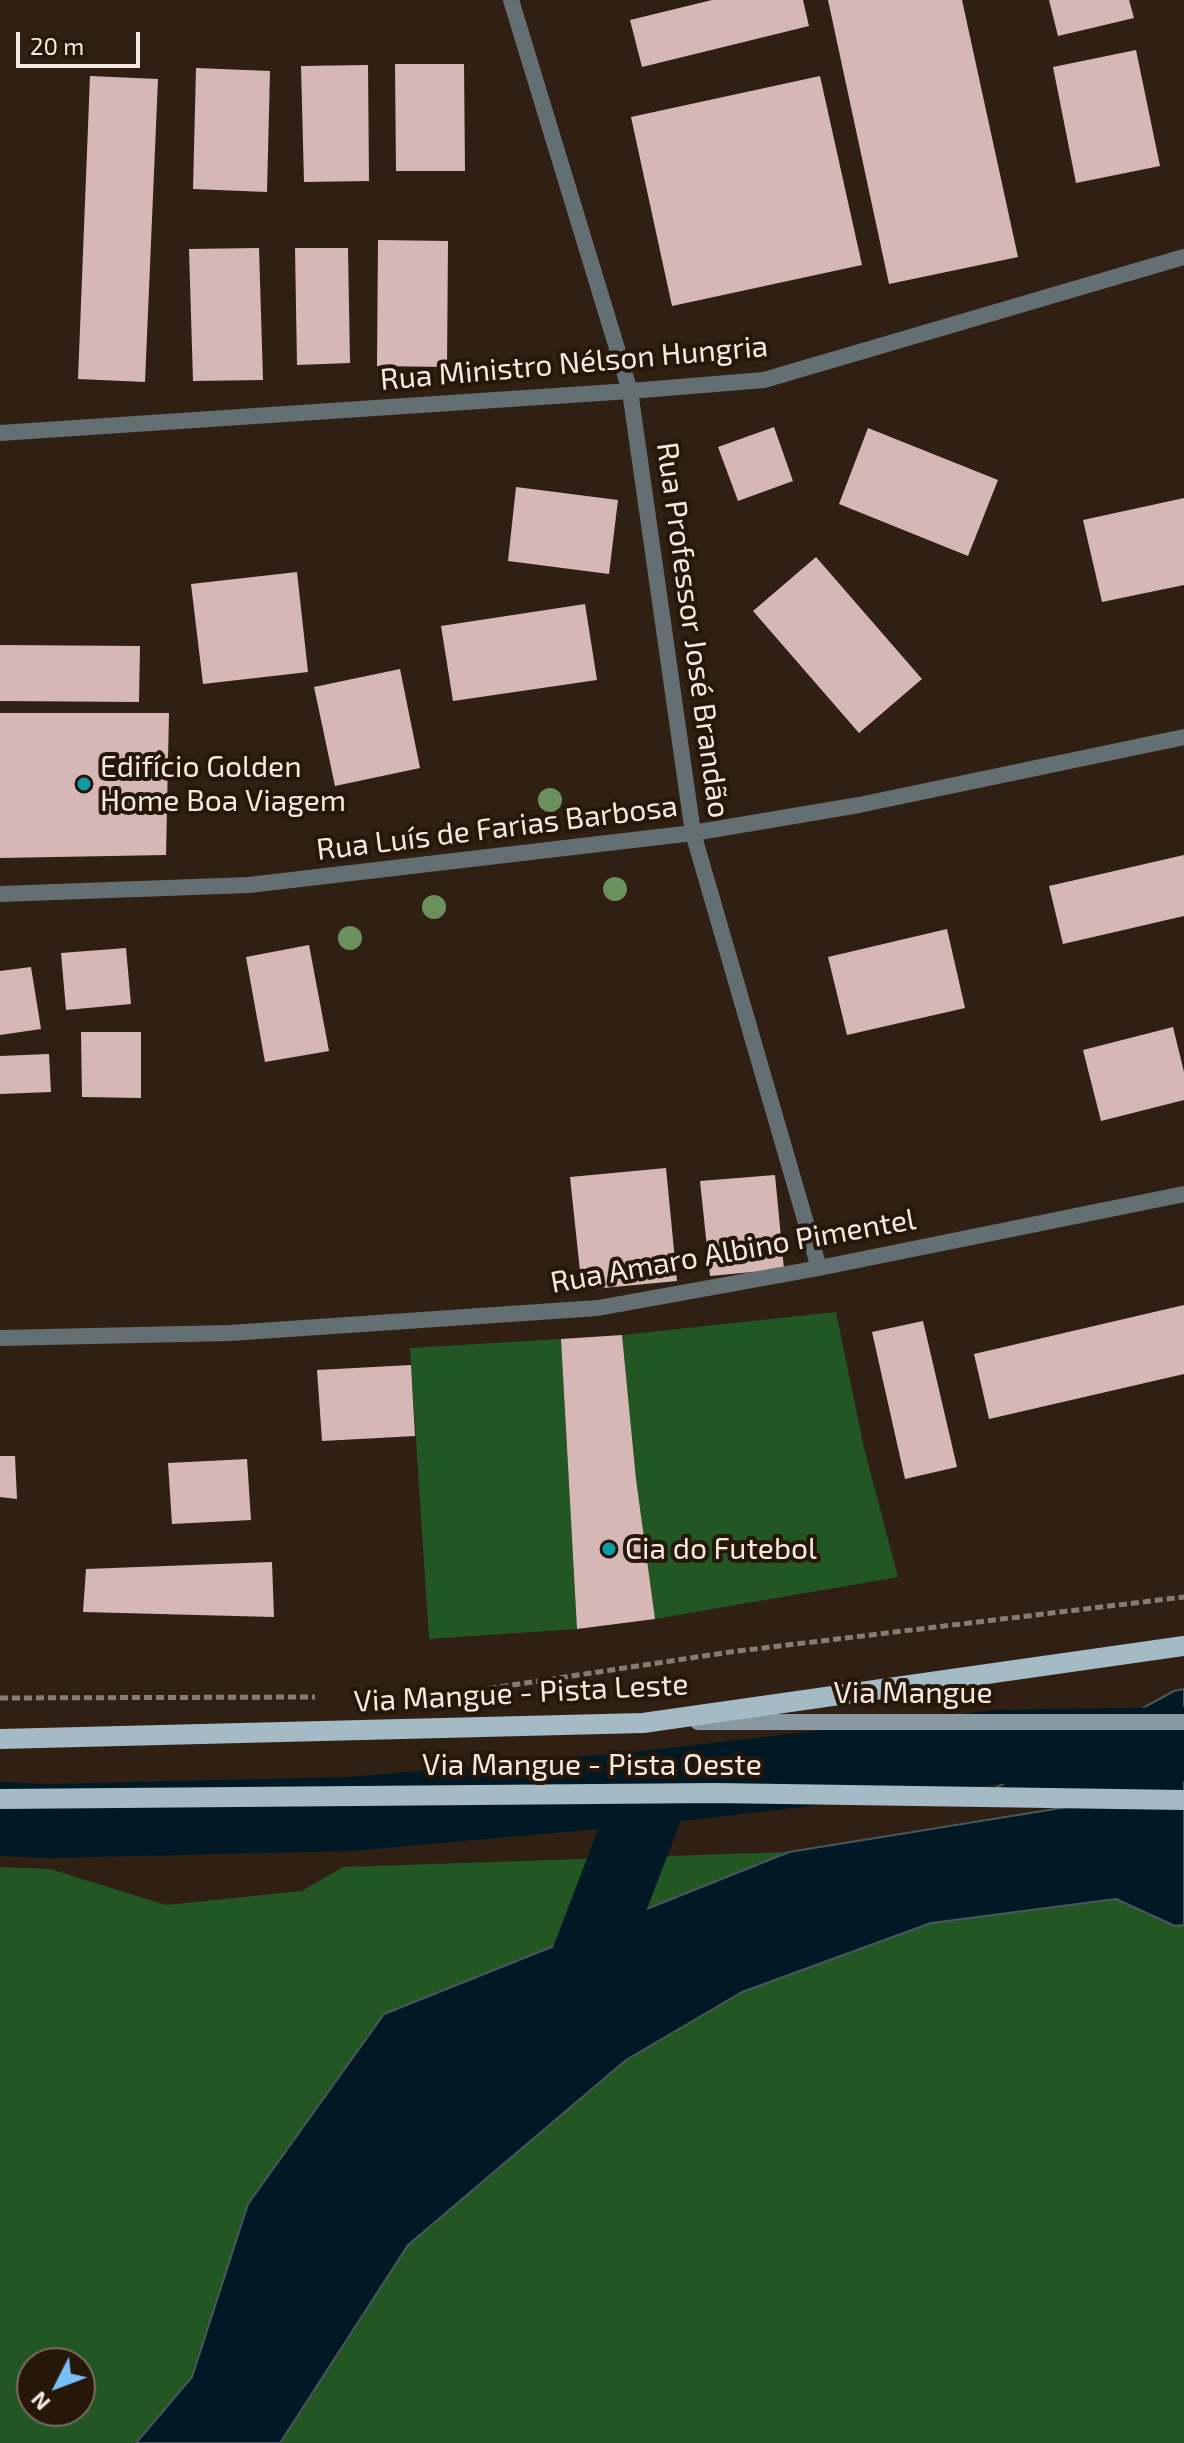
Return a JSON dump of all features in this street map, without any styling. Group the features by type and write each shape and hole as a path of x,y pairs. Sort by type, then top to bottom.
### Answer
{"main road":[{"name":"Via Mangue - Pista Leste","path":"0,1739 643,1723 1184,1646"},
{"name":"Via Mangue","path":"643,1723 1184,1722"},
{"name":"Via Mangue - Pista Oeste","path":"0,1799 715,1793 1184,1800"}],"street":[{"name":"Rua Professor José Brandão","path":"511,0 630,391 693,833 819,1268"},
{"name":"Rua Ministro Nélson Hungria","path":"0,433 764,380 1184,257"},
{"name":"Rua Luís de Farias Barbosa","path":"0,894 249,885 693,833 859,805 1184,737"},
{"name":"Rua Amaro Albino Pimentel","path":"0,1338 230,1333 598,1308 819,1268 1184,1194"}],"path":[{"path":"452,1694 730,1652 1184,1597"},
{"path":"0,1698 327,1697"}],"green space":[{"path":"836,1312 864,1448 898,1577 655,1619 636,1479 622,1335"},
{"path":"561,1339 577,1629 429,1639 410,1348"},
{"path":"789,1852 384,2014 248,2204 192,2377 136,2443 0,2443 0,1867 50,1869 166,1905 302,1891 343,1867"},
{"path":"1116,1899 1175,1926 1184,1925 1184,2443 281,2443 408,2245 626,2060 742,1992 931,1923"}],"water":[{"path":"1184,1689 1184,1925 1175,1926 1116,1899 931,1923 742,1992 626,2060 408,2245 280,2443 136,2443 192,2377 248,2204 384,2014 789,1852 1092,1803 983,1795 1174,1691"}],"building":[{"path":"712,0 803,0 809,26 642,67 630,20"},
{"path":"828,0 962,0 1018,257 889,284"},
{"path":"1049,0 1129,0 1134,18 1058,36"},
{"path":"1136,50 1160,166 1076,183 1053,67"},
{"path":"395,64 464,64 465,171 396,171"},
{"path":"368,65 369,181 304,182 301,66"},
{"path":"196,68 270,71 267,192 193,189"},
{"path":"90,76 158,79 145,382 78,379"},
{"path":"820,76 862,265 672,306 631,117"},
{"path":"378,240 448,241 447,367 377,366"},
{"path":"259,248 263,380 193,381 189,249"},
{"path":"295,248 348,248 350,363 297,365"},
{"path":"774,427 793,481 738,501 718,447"},
{"path":"868,428 998,480 968,556 839,504"},
{"path":"516,487 618,500 609,574 508,561"},
{"path":"1184,498 1184,585 1102,602 1083,520"},
{"path":"816,557 922,679 859,733 753,611"},
{"path":"297,572 308,672 203,684 191,584"},
{"path":"585,604 597,680 453,701 441,626"},
{"path":"0,645 140,646 139,702 0,701"},
{"path":"400,669 420,768 335,786 314,687"},
{"name":"Edifício Golden Home Boa Viagem","path":"0,713 169,713 166,855 0,858"},
{"path":"1184,855 1184,916 1063,944 1049,886"},
{"path":"947,929 965,1008 847,1035 828,957"},
{"path":"309,945 329,1051 265,1062 246,957"},
{"path":"126,948 131,1004 66,1010 61,953"},
{"path":"31,967 41,1029 0,1035 0,971"},
{"path":"1173,1027 1184,1072 1184,1100 1101,1121 1083,1050"},
{"path":"81,1032 141,1032 141,1098 82,1097"},
{"path":"49,1054 51,1092 0,1094 0,1056"},
{"path":"666,1168 677,1281 582,1290 570,1177"},
{"path":"775,1175 784,1269 710,1276 700,1181"},
{"path":"1184,1305 1184,1374 989,1419 974,1354"},
{"path":"923,1321 957,1467 905,1479 872,1332"},
{"name":"Cia do Futebol","path":"622,1335 636,1479 655,1619 577,1629 561,1339"},
{"path":"411,1365 415,1436 322,1441 317,1370"},
{"path":"0,1456 15,1456 17,1499 0,1497"},
{"path":"247,1459 251,1520 172,1524 168,1463"},
{"path":"272,1562 274,1617 83,1612 86,1569"}],"waterway":[{"path":"0,1819 50,1821 351,1814 654,1787 998,1747 1184,1744"},
{"path":"564,2022 654,1787"}],"place":[{"name":"Edifício Golden Home Boa Viagem","path":"84,784"},
{"name":"Cia do Futebol","path":"609,1549"}]}
